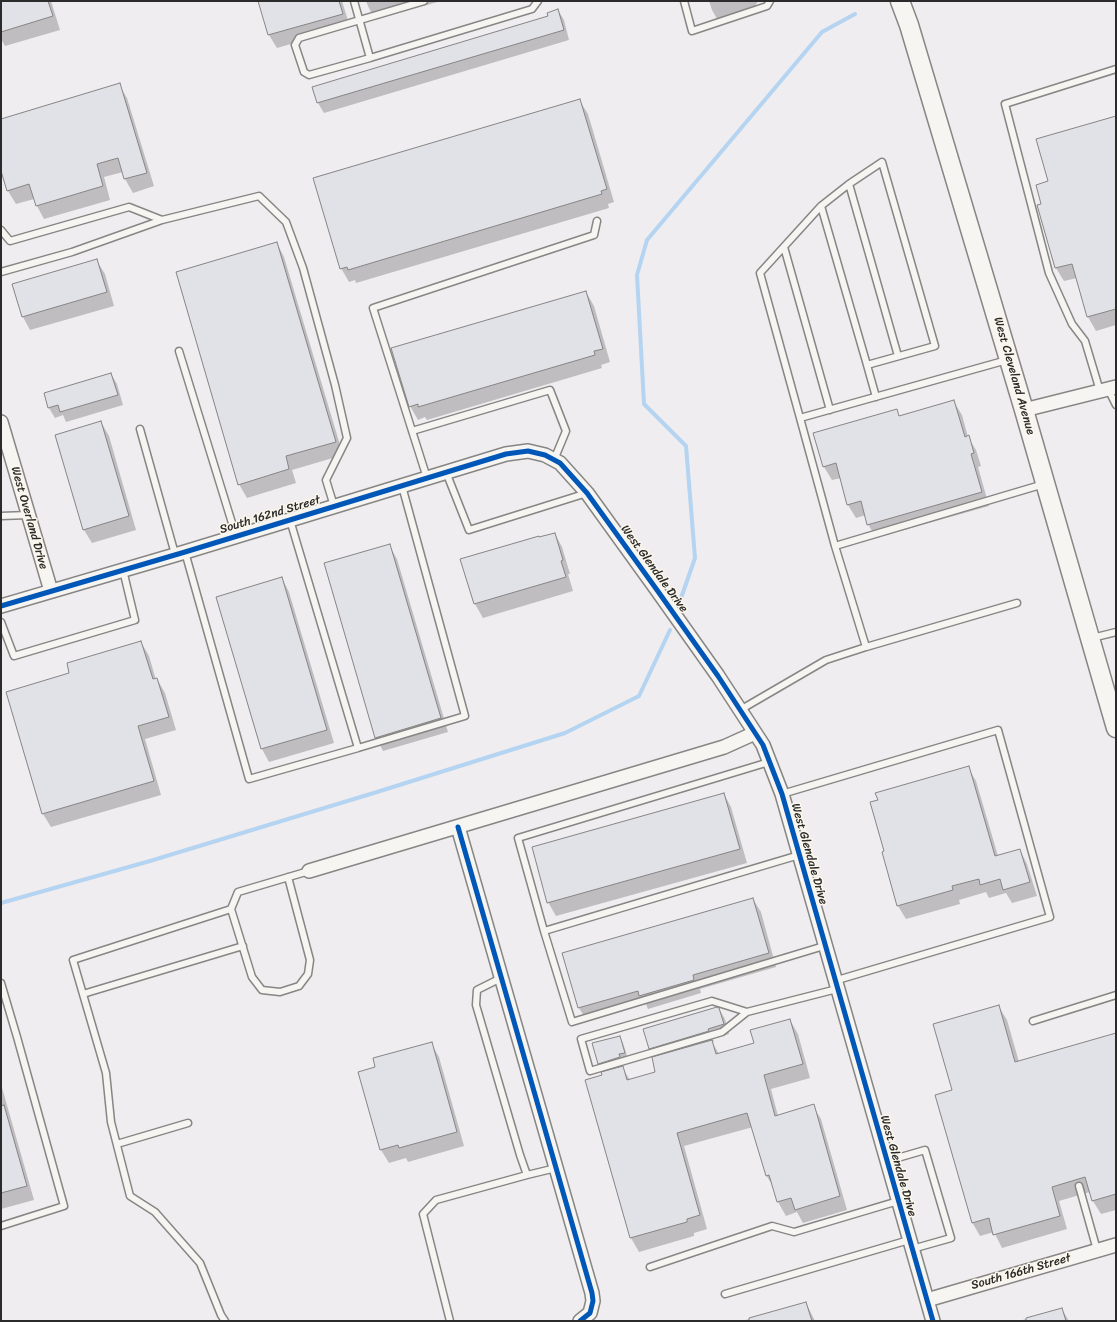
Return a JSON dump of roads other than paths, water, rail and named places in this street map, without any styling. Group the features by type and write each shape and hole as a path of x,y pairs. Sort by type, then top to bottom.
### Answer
{"main road":[{"name":"West Cleveland Avenue","path":"900,1 909,25 1009,359 1116,728"},
{"name":"West Cleveland Avenue","path":"904,1 909,25"}],"street":[{"path":"1024,410 1108,389"},
{"name":"West Overland Drive","path":"1,422 4,448 28,514 51,591"},
{"name":"South 162nd Street","path":"1,606 514,452 528,451 549,458"},
{"name":"West Glendale Drive","path":"549,458 560,463 587,493 662,596 755,732 762,746 782,794 824,946 933,1321"},
{"path":"309,871 724,748 755,732"},
{"path":"458,827 594,1301 590,1313 580,1321"},
{"name":"South 166th Street","path":"927,1300 1116,1245"}],"lane":[{"path":"354,1 370,58"},
{"path":"424,1 299,38 295,45 304,72 309,75 532,9 538,1"},
{"path":"684,1 692,31 767,6 770,1"},
{"path":"1116,69 1005,104 1049,273 1072,324 1085,341 1116,405"},
{"path":"866,365 935,346 882,162 849,184 821,206 760,273 835,546 866,647"},
{"path":"849,184 898,356"},
{"path":"1,272 72,252 162,220 259,196 286,222 303,268 335,385 346,438 326,480 334,506"},
{"path":"821,206 876,397"},
{"path":"1,230 10,241 129,207 162,220"},
{"path":"427,478 372,308 594,235 597,221"},
{"path":"784,247 830,410"},
{"path":"179,351 236,536"},
{"path":"800,418 1009,359"},
{"path":"412,431 550,390 566,430 549,458"},
{"path":"140,429 180,553 249,779 465,716 402,486"},
{"path":"446,472 469,530 587,493"},
{"path":"835,546 1045,484"},
{"path":"1,516 28,514"},
{"path":"290,520 358,748"},
{"path":"1,622 14,656 135,620 123,570"},
{"path":"740,710 826,660 1017,603"},
{"path":"1090,639 1116,632"},
{"path":"747,1012 712,1001 581,1039 590,1071 722,1032 747,1012 1050,917 998,730 782,794"},
{"path":"769,762 518,838 544,931 572,1022 824,946"},
{"path":"544,931 799,855"},
{"path":"288,877 310,960 308,974 299,986 280,992 262,990 252,977 231,909 238,892 288,877 309,871"},
{"path":"225,1321 200,1263 154,1212 130,1196 111,1122 106,1073 73,960 231,909"},
{"path":"83,994 243,946"},
{"path":"502,978 477,990 476,1005 527,1175"},
{"path":"1,983 64,1206 1,1226"},
{"path":"1033,1021 1116,995"},
{"path":"117,1144 188,1123"},
{"path":"725,1294 911,1245 951,1238 925,1150 886,1161"},
{"path":"450,1321 423,1214 436,1200 556,1168"},
{"path":"1079,1186 1097,1250"},
{"path":"650,1267 772,1226 794,1232 898,1201"}],"waterway":[{"path":"680,601 695,558 686,446 644,404 637,275 647,240 822,32 855,14"},
{"path":"1,903 150,861 565,733 639,696 670,630"}]}
